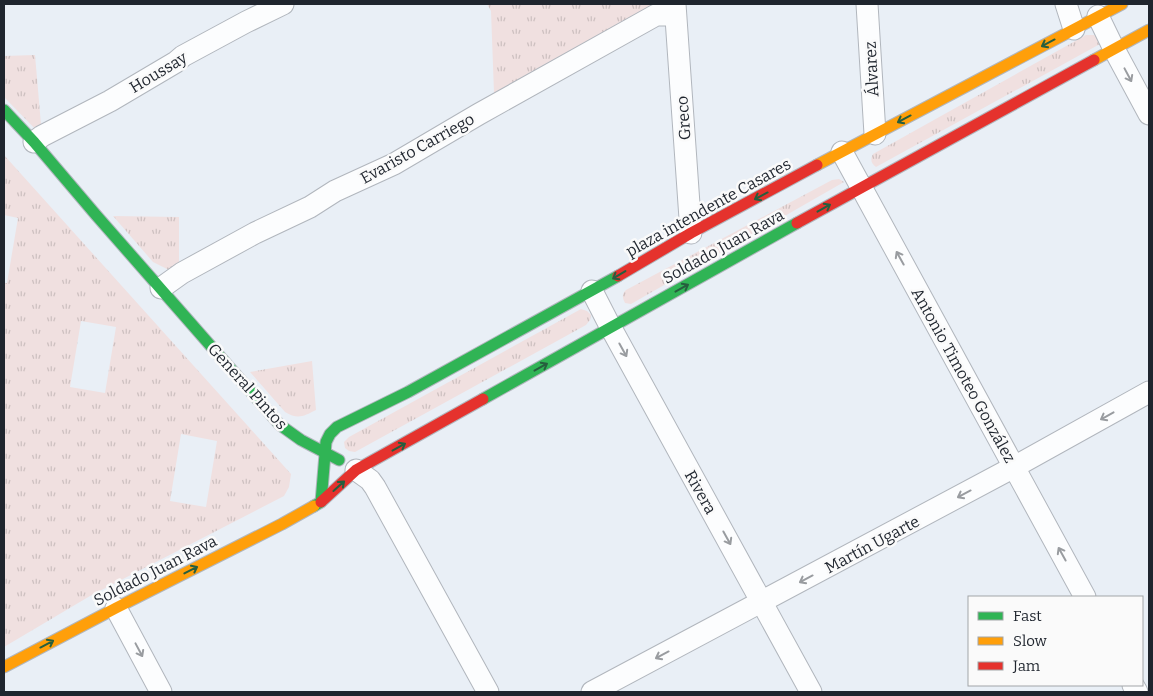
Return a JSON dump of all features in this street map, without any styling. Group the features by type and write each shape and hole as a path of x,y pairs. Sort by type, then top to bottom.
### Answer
{"street":[{"name":"Houssay","path":"34,142 110,101 183,56 283,4"},
{"name":"Álvarez","path":"867,4 874,134"},
{"path":"1066,4 1074,29"},
{"name":"plaza intendente Casares","path":"325,452 326,442 330,434 337,427 408,392 592,292 691,233 874,134 1122,4"},
{"name":"Greco","path":"675,9 691,233"},
{"name":"Evaristo Carriego","path":"161,288 182,273 256,233 310,207 335,191 394,164 656,15 675,9"},
{"path":"1098,16 1149,114"},
{"name":"Soldado Juan Rava","path":"4,667 282,524 321,502 356,470 861,187 1149,30"},
{"name":"General Pintos","path":"4,110 280,425 301,440 325,452 370,480 488,692"},
{"name":"Antonio Timoteo González","path":"842,152 1084,596"},
{"name":"Rivera","path":"592,292 812,692"},
{"name":"Martín Ugarte","path":"592,692 1014,468 1149,392"},
{"path":"321,502 325,452"},
{"path":"116,608 162,692"}],"green space":[{"path":"487,4 654,4 494,93 491,11"},
{"path":"1086,35 1094,35 1100,44 876,167 872,163 873,154"},
{"path":"35,55 42,136 4,97 4,56"},
{"path":"4,155 291,474 289,487 284,496 90,596 4,647 4,283 7,283 18,218 4,215","holes":["81,321 116,327 105,393 70,387","181,434 217,441 206,507 170,501"]},
{"path":"839,179 844,182 631,304 625,303 623,296 626,290 832,180"},
{"path":"113,216 179,217 179,272 171,271 153,262"},
{"path":"581,309 591,315 586,325 355,452 345,448 344,442 349,437"},
{"path":"312,361 316,410 301,416 294,416 285,412 250,372"}],"traffic: fast":[{"path":"4,110 280,425 301,440 339,460"},
{"path":"483,399 797,223"},
{"path":"314,506 321,502 326,442 330,434 337,427 408,392 618,276"}],"traffic: slow":[{"path":"817,165 1122,4"},
{"path":"1094,60 1149,30"},
{"path":"4,667 314,506"}],"traffic: jam":[{"path":"797,223 1094,60"},
{"path":"618,276 691,233 817,165"},
{"path":"321,502 356,470 483,399"}]}
